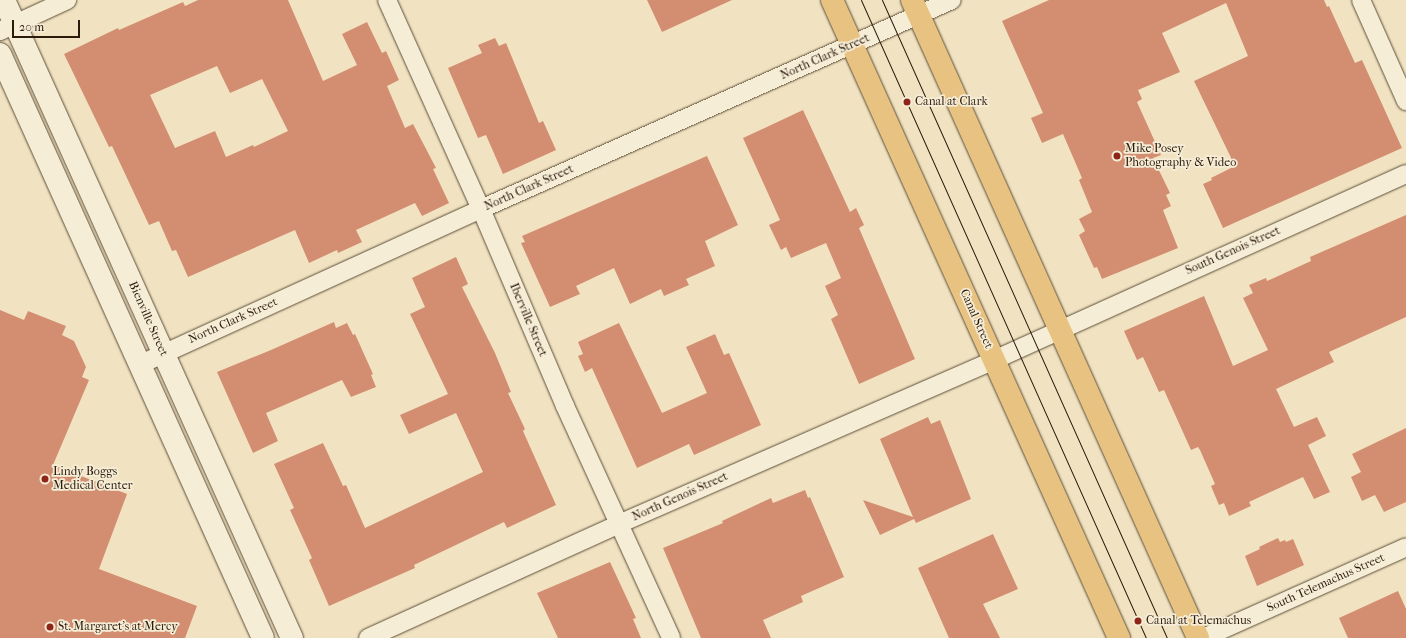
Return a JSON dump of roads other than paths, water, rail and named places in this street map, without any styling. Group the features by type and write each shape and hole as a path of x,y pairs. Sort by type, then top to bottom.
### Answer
{"main road":[{"name":"Canal Street","path":"832,0 1119,638"},
{"path":"915,8 1198,638"}],"street":[{"name":"Bienville Street","path":"4,0 8,28 163,353 292,638"},
{"path":"8,28 67,0"},
{"name":"Iberville Street","path":"388,0 481,209 565,406 671,638"},
{"name":"North Clark Street","path":"140,364 481,209 853,45 915,8 952,0"},
{"path":"1361,0 1406,101"},
{"name":"Bienville Street","path":"0,54 263,638"},
{"name":"South Genois Street","path":"994,360 1406,174"},
{"name":"North Genois Street","path":"368,638 619,524 994,360"},
{"name":"South Telemachus Street","path":"1203,638 1406,547"}],"tram line":[{"path":"861,0 1146,638"},
{"path":"882,0 1167,638"}],"place":[{"name":"Canal at Clark","path":"907,102"},
{"name":"Mike Posey Photography & Video","path":"1117,156"},
{"name":"Lindy Boggs Medical Center","path":"45,479"},
{"name":"Canal at Telemachus","path":"1138,621"},
{"name":"St. Margaret's at Mercy","path":"50,627"}]}
